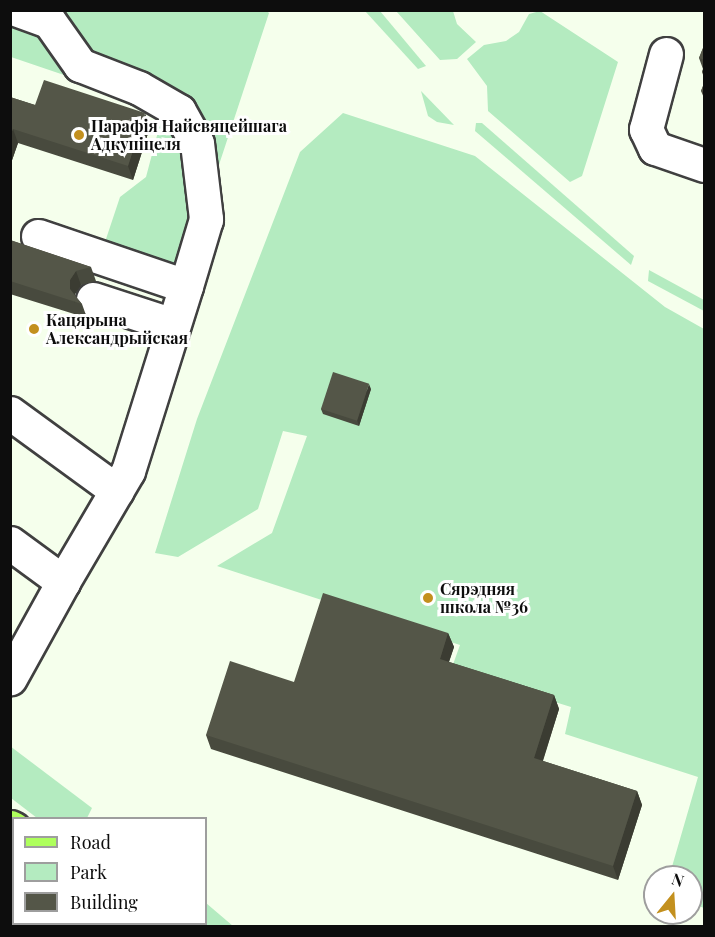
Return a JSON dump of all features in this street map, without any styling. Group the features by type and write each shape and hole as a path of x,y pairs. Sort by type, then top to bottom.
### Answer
{"lane":[{"path":"10,678 128,471 206,219 197,143 179,111 139,88 80,65 49,21 18,10"},
{"path":"666,54 646,129 655,148 705,165"},
{"path":"38,236 186,286"},
{"path":"93,299 173,325"},
{"path":"10,413 117,491"},
{"path":"10,543 63,582"}],"green space":[{"path":"266,10 269,13 182,277 104,245 120,197 146,177 164,109 11,57 11,11"},
{"path":"365,11 380,11 426,66 418,69"},
{"path":"396,11 453,11 457,24 476,42 457,59 440,60"},
{"path":"540,11 618,62 582,176 570,182 488,111 487,86 467,59 484,45 506,41 519,32 529,14"},
{"path":"421,91 454,125 437,122 428,116"},
{"path":"343,113 475,156 665,307 704,329 704,908 703,865 672,865 698,777 565,734 571,707 451,670 460,645 217,566 272,533 307,436 283,431 258,509 178,557 155,553 197,419 300,152"},
{"path":"476,123 482,123 634,256 631,265 475,131"},
{"path":"649,270 704,300 704,311 648,281"},
{"path":"10,746 92,808 88,817 36,817 11,798"},
{"path":"207,904 233,926 199,925 207,925"}],"building":[{"path":"705,43 705,60 699,58"},
{"name":"Парафія Найсвяцейшага Адкупіцеля","path":"44,80 145,113 128,166 13,129 10,136 10,97 35,105"},
{"path":"10,240 91,267 76,271 70,280 70,289 82,304 10,281"},
{"path":"333,372 369,384 357,421 321,409"},
{"path":"323,593 448,633 440,659 554,695 534,758 637,791 613,866 206,735 230,661 294,682"}],"place":[{"name":"Парафія Найсвяцейшага Адкупіцеля","path":"79,135"},
{"name":"Кацярына Александрыйская","path":"34,329"},
{"name":"Сярэдняя школа №36","path":"428,598"}]}
